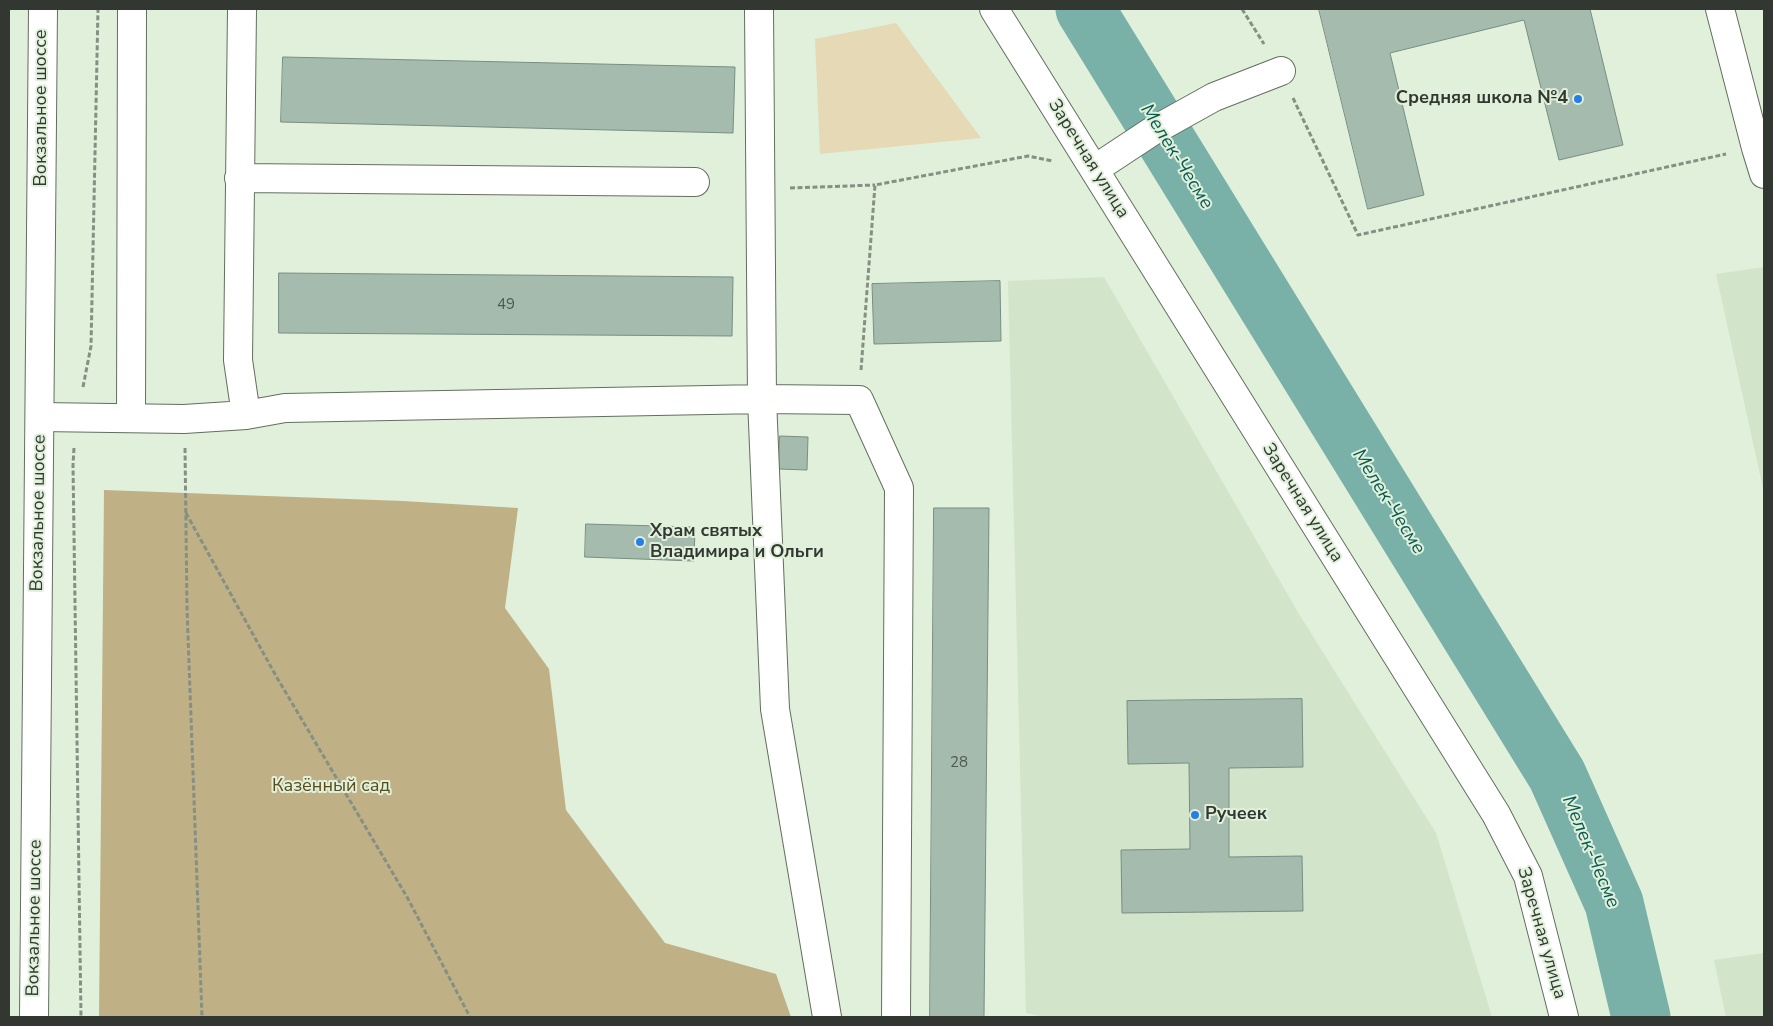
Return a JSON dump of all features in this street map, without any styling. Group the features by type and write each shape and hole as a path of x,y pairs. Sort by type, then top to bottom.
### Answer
{"street":[{"name":"Вокзальное шоссе","path":"34,1017 43,9"},
{"path":"131,418 132,9"},
{"path":"242,9 238,360 246,414"},
{"path":"759,9 762,399 775,709 827,1017"},
{"name":"Заречная улица","path":"994,9 1496,814 1528,876 1564,1017"},
{"path":"1720,9 1764,174"},
{"path":"1094,169 1151,132 1214,97 1281,71"},
{"path":"239,178 695,182"},
{"path":"40,417 184,419 246,414 285,408 762,399 859,400 899,488 896,1017"}],"path":[{"path":"80,1017 73,465 78,418 91,346 98,9"},
{"path":"1242,9 1281,71 1358,235 1756,148"},
{"path":"760,188 875,185 1028,156 1094,169"},
{"path":"859,400 875,185"},
{"path":"184,419 187,608 202,1017"},
{"path":"186,512 276,676 407,897 470,1017"}],"shaded area":[{"path":"896,23 981,138 820,154 815,39"},
{"path":"1764,267 1764,493 1716,274"},
{"path":"1104,277 1299,614 1436,833 1492,1017 1044,1017 1026,1013 1008,281"},
{"path":"1764,953 1764,1017 1726,1017 1714,960"}],"green space":[{"name":"Казённый сад","path":"104,490 403,501 518,508 505,608 549,669 566,810 665,943 776,974 791,1017 99,1017"}],"building":[{"name":"Средняя школа №4","path":"1319,9 1590,9 1623,145 1559,160 1524,20 1390,53 1424,195 1368,209"},
{"path":"283,57 735,67 733,133 281,122"},
{"path":"279,273 733,277 732,336 279,333"},
{"path":"1000,281 1001,341 874,344 872,284"},
{"path":"780,436 808,437 807,470 779,469"},
{"path":"934,508 989,508 984,1017 930,1017"},
{"name":"Храм святых Владимира и Ольги","path":"586,524 695,527 694,561 585,557"},
{"path":"1302,699 1303,767 1229,768 1229,857 1302,856 1303,911 1122,913 1121,850 1190,849 1189,763 1128,764 1127,701"}],"waterway":[{"name":"Мелек-Чесме","path":"1085,9 1557,775 1614,903 1641,1017"}],"place":[{"name":"Средняя школа №4","path":"1578,99"},
{"name":"Храм святых Владимира и Ольги","path":"640,542"},
{"name":"Ручеек","path":"1195,815"}]}
